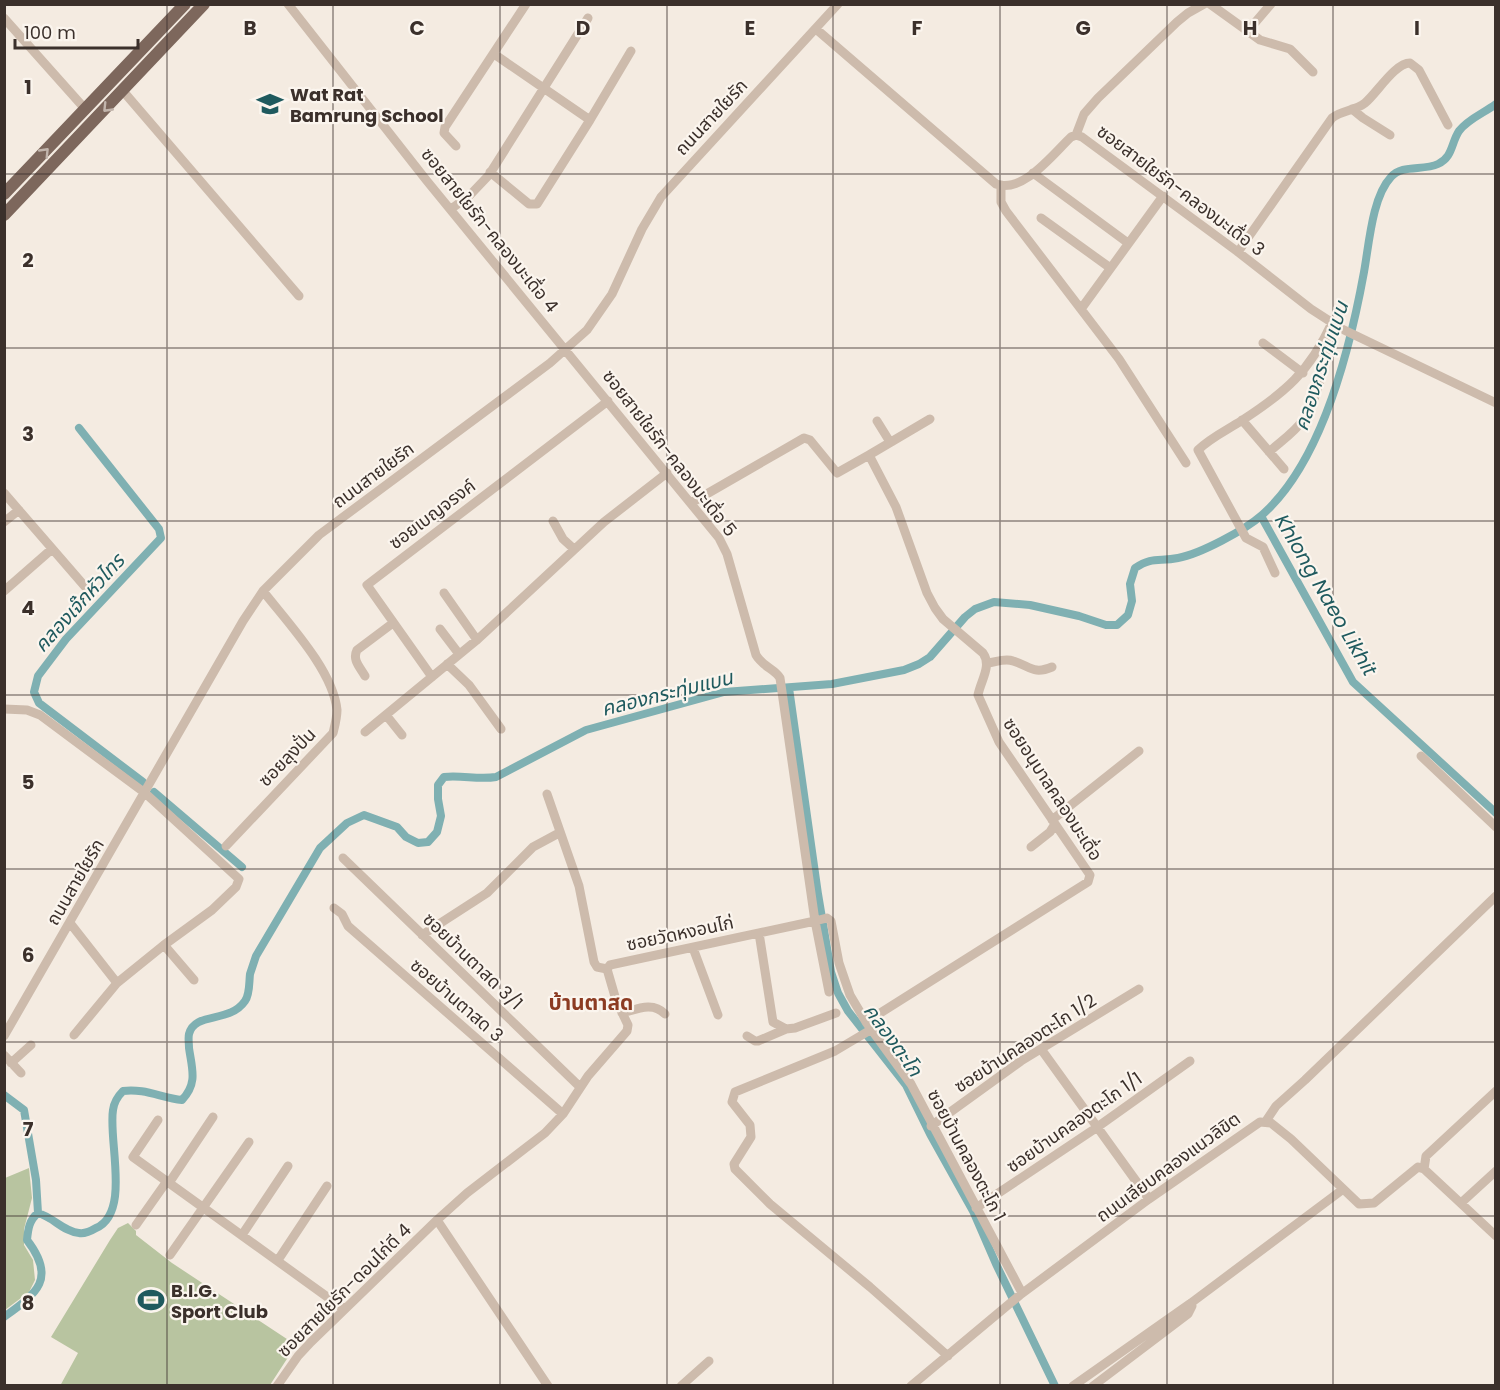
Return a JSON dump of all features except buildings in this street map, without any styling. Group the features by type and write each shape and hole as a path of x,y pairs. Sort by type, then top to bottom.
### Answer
{"main road":[{"path":"4,194 185,4"},
{"path":"4,215 204,4"}],"street":[{"name":"ซอยสายใยรัก-คลองมะเดื่อ 4","path":"288,4 451,209 566,348"},
{"path":"456,146 444,133 445,127 526,4"},
{"name":"ถนนสายใยรัก","path":"4,1036 243,621 263,591 319,535 549,363 587,330 612,294 642,229 661,197 838,4"},
{"path":"1076,135 1079,122 1098,98 1177,22 1204,4"},
{"path":"1210,4 1247,32 1269,44 1290,49 1313,72"},
{"path":"1247,32 1270,4"},
{"path":"4,18 86,110"},
{"path":"451,209 470,195 490,172 588,18"},
{"path":"816,29 1001,185 1001,202 1006,211 1119,359 1186,463"},
{"path":"490,172 529,204 537,204 591,120 631,51"},
{"path":"494,54 543,90 591,120"},
{"path":"1238,252 1332,118 1365,104 1401,66 1410,63 1419,70 1448,125"},
{"path":"123,91 299,296"},
{"path":"1352,109 1390,135"},
{"name":"ซอยสายใยรัก-คลองมะเดื่อ 3","path":"1001,185 1018,184 1071,137 1076,135 1082,137 1332,323 1496,403"},
{"path":"1033,173 1128,243"},
{"path":"1080,309 1163,196"},
{"path":"1041,218 1109,267"},
{"path":"1275,573 1263,547 1246,538 1198,450 1285,390 1303,373 1326,338 1332,323"},
{"path":"1269,452 1305,418 1325,357 1326,338"},
{"path":"1263,343 1303,373"},
{"name":"ซอยสายใยรัก-คลองมะเดื่อ 5","path":"566,348 719,538 727,554 756,656 762,665 777,673 780,678 820,920"},
{"name":"ซอยเบญจรงค์","path":"432,677 367,587 368,583 608,401"},
{"path":"691,503 804,438 810,440 837,473 930,419"},
{"path":"1242,420 1284,469"},
{"path":"877,421 890,442"},
{"path":"869,455 896,507 927,593 943,619 983,653 988,663 1013,660 1031,670 1044,670 1052,667"},
{"path":"365,732 477,640 604,522 667,473"},
{"path":"4,493 88,590"},
{"path":"4,522 19,510"},
{"path":"553,522 563,539 574,549"},
{"path":"4,591 52,549"},
{"name":"ซอยลุงปั่น","path":"226,846 333,733 337,720 337,707 325,674 308,648 263,591"},
{"path":"444,593 477,640"},
{"path":"365,676 354,655 357,650 393,624"},
{"path":"440,629 459,654"},
{"name":"ซอยอนุบาลคลองมะเดื่อ","path":"867,1030 1088,882 1090,875 1088,870 999,742 982,708 978,694 988,663"},
{"path":"447,664 469,685 501,729"},
{"path":"4,710 27,710 40,715 145,793 239,879 236,887 212,910 117,983 74,1035"},
{"path":"386,715 402,735"},
{"path":"1031,847 1050,832 1053,822 1139,751"},
{"path":"1421,756 1496,827"},
{"path":"547,794 579,886 594,962 597,967 607,969"},
{"path":"422,935 487,893 533,847 559,833"},
{"name":"ซอยบ้านตาสด 3/1","path":"343,858 580,1087"},
{"path":"1266,1121 1276,1106 1496,896"},
{"name":"ซอยบ้านตาสด 3","path":"334,908 342,914 348,926 562,1114"},
{"path":"820,920 829,992"},
{"name":"ซอยวัดหงอนไก่","path":"437,1220 467,1193 545,1133 627,1031 628,1025 616,1000 607,969 610,965 820,920"},
{"name":"ซอยบ้านคลองตะโก 1","path":"820,920 831,921 839,963 850,996 867,1030 911,1084 1021,1294"},
{"path":"70,923 117,983"},
{"path":"759,933 773,1022 786,1029"},
{"path":"164,945 194,980"},
{"path":"693,948 718,1015"},
{"name":"ซอยบ้านคลองตะโก 1/2","path":"932,1126 1021,1061 1139,989"},
{"path":"622,1013 652,1006 665,1014"},
{"path":"747,1036 751,1040 758,1041 786,1029 836,1013"},
{"path":"867,1030 836,1051 735,1092 732,1102 750,1125 751,1137 734,1164 735,1169 770,1204 870,1287 948,1356"},
{"path":"21,1073 8,1059 31,1045"},
{"path":"1041,1049 1149,1199"},
{"name":"ซอยบ้านคลองตะโก 1/1","path":"976,1208 1096,1128 1190,1061"},
{"path":"1496,1090 1426,1156 1424,1169 1496,1236"},
{"path":"136,1225 213,1117"},
{"path":"158,1120 133,1157 344,1310"},
{"name":"ถนนเลียบคลองแนวลิขิต","path":"911,1386 1021,1294 1149,1199 1260,1122 1266,1121 1291,1139 1359,1204 1374,1203 1418,1167 1424,1169"},
{"path":"170,1255 249,1142"},
{"path":"242,1235 288,1166"},
{"path":"1461,1203 1496,1171"},
{"path":"278,1260 327,1186"},
{"path":"1073,1386 1191,1303 1342,1190"},
{"path":"437,1220 548,1386"},
{"name":"ซอยสายใยรัก-ดอนไก่ดี 4","path":"277,1386 298,1356 437,1220"},
{"path":"1093,1386 1188,1314 1191,1303"},
{"path":"681,1386 709,1361"}],"green space":[{"path":"29,1168 32,1198 24,1229 24,1245 33,1260 35,1280 29,1292 5,1310 5,1178"},
{"name":"B.I.G. Sport Club","path":"128,1223 136,1231 136,1235 172,1263 296,1345 270,1385 60,1386 78,1353 51,1337 118,1228"}],"waterway":[{"name":"คลองกระทุ่มแบน","path":"4,1317 34,1292 42,1275 41,1265 27,1240 31,1222 38,1213 68,1230 81,1233 86,1233 107,1220 113,1207 115,1192 112,1123 113,1107 117,1098 123,1091 131,1090 182,1100 192,1082 189,1048 189,1034 192,1027 198,1022 230,1013 245,1001 256,956 320,848 347,823 364,815 397,827 406,837 418,843 428,842 437,832 441,816 438,785 444,777 496,777 586,730 724,692 832,684 904,670 930,657 965,617 975,609 994,602 1030,605 1079,616 1106,625 1117,625 1128,615 1132,601 1130,584 1135,568 1152,561 1187,556 1210,547 1262,515 1283,492 1301,466 1330,402 1351,335 1379,196 1391,177 1401,170 1432,166 1443,161 1449,154 1459,131 1471,120 1496,104"},
{"name":"คลองเจ๊กหัวไทร","path":"79,428 159,529 161,538 66,639 38,676 34,692 39,703 143,782"},
{"name":"Khlong Naeo Likhit","path":"1261,516 1353,682 1496,813"},
{"name":"คลองตะโก","path":"789,688 818,894 831,972 838,993 848,1011 906,1085 930,1134 973,1211 1055,1386"},
{"name":"คลองเจ๊กหัวไทร","path":"154,792 242,867"},
{"path":"4,1095 24,1110 36,1180 38,1213"}],"place":[{"name":"Wat Rat Bamrung School","path":"270,104"},
{"name":"B.I.G. Sport Club","path":"151,1300"}],"district":[{"name":"บ้านตาสด","path":"591,1002"}]}
